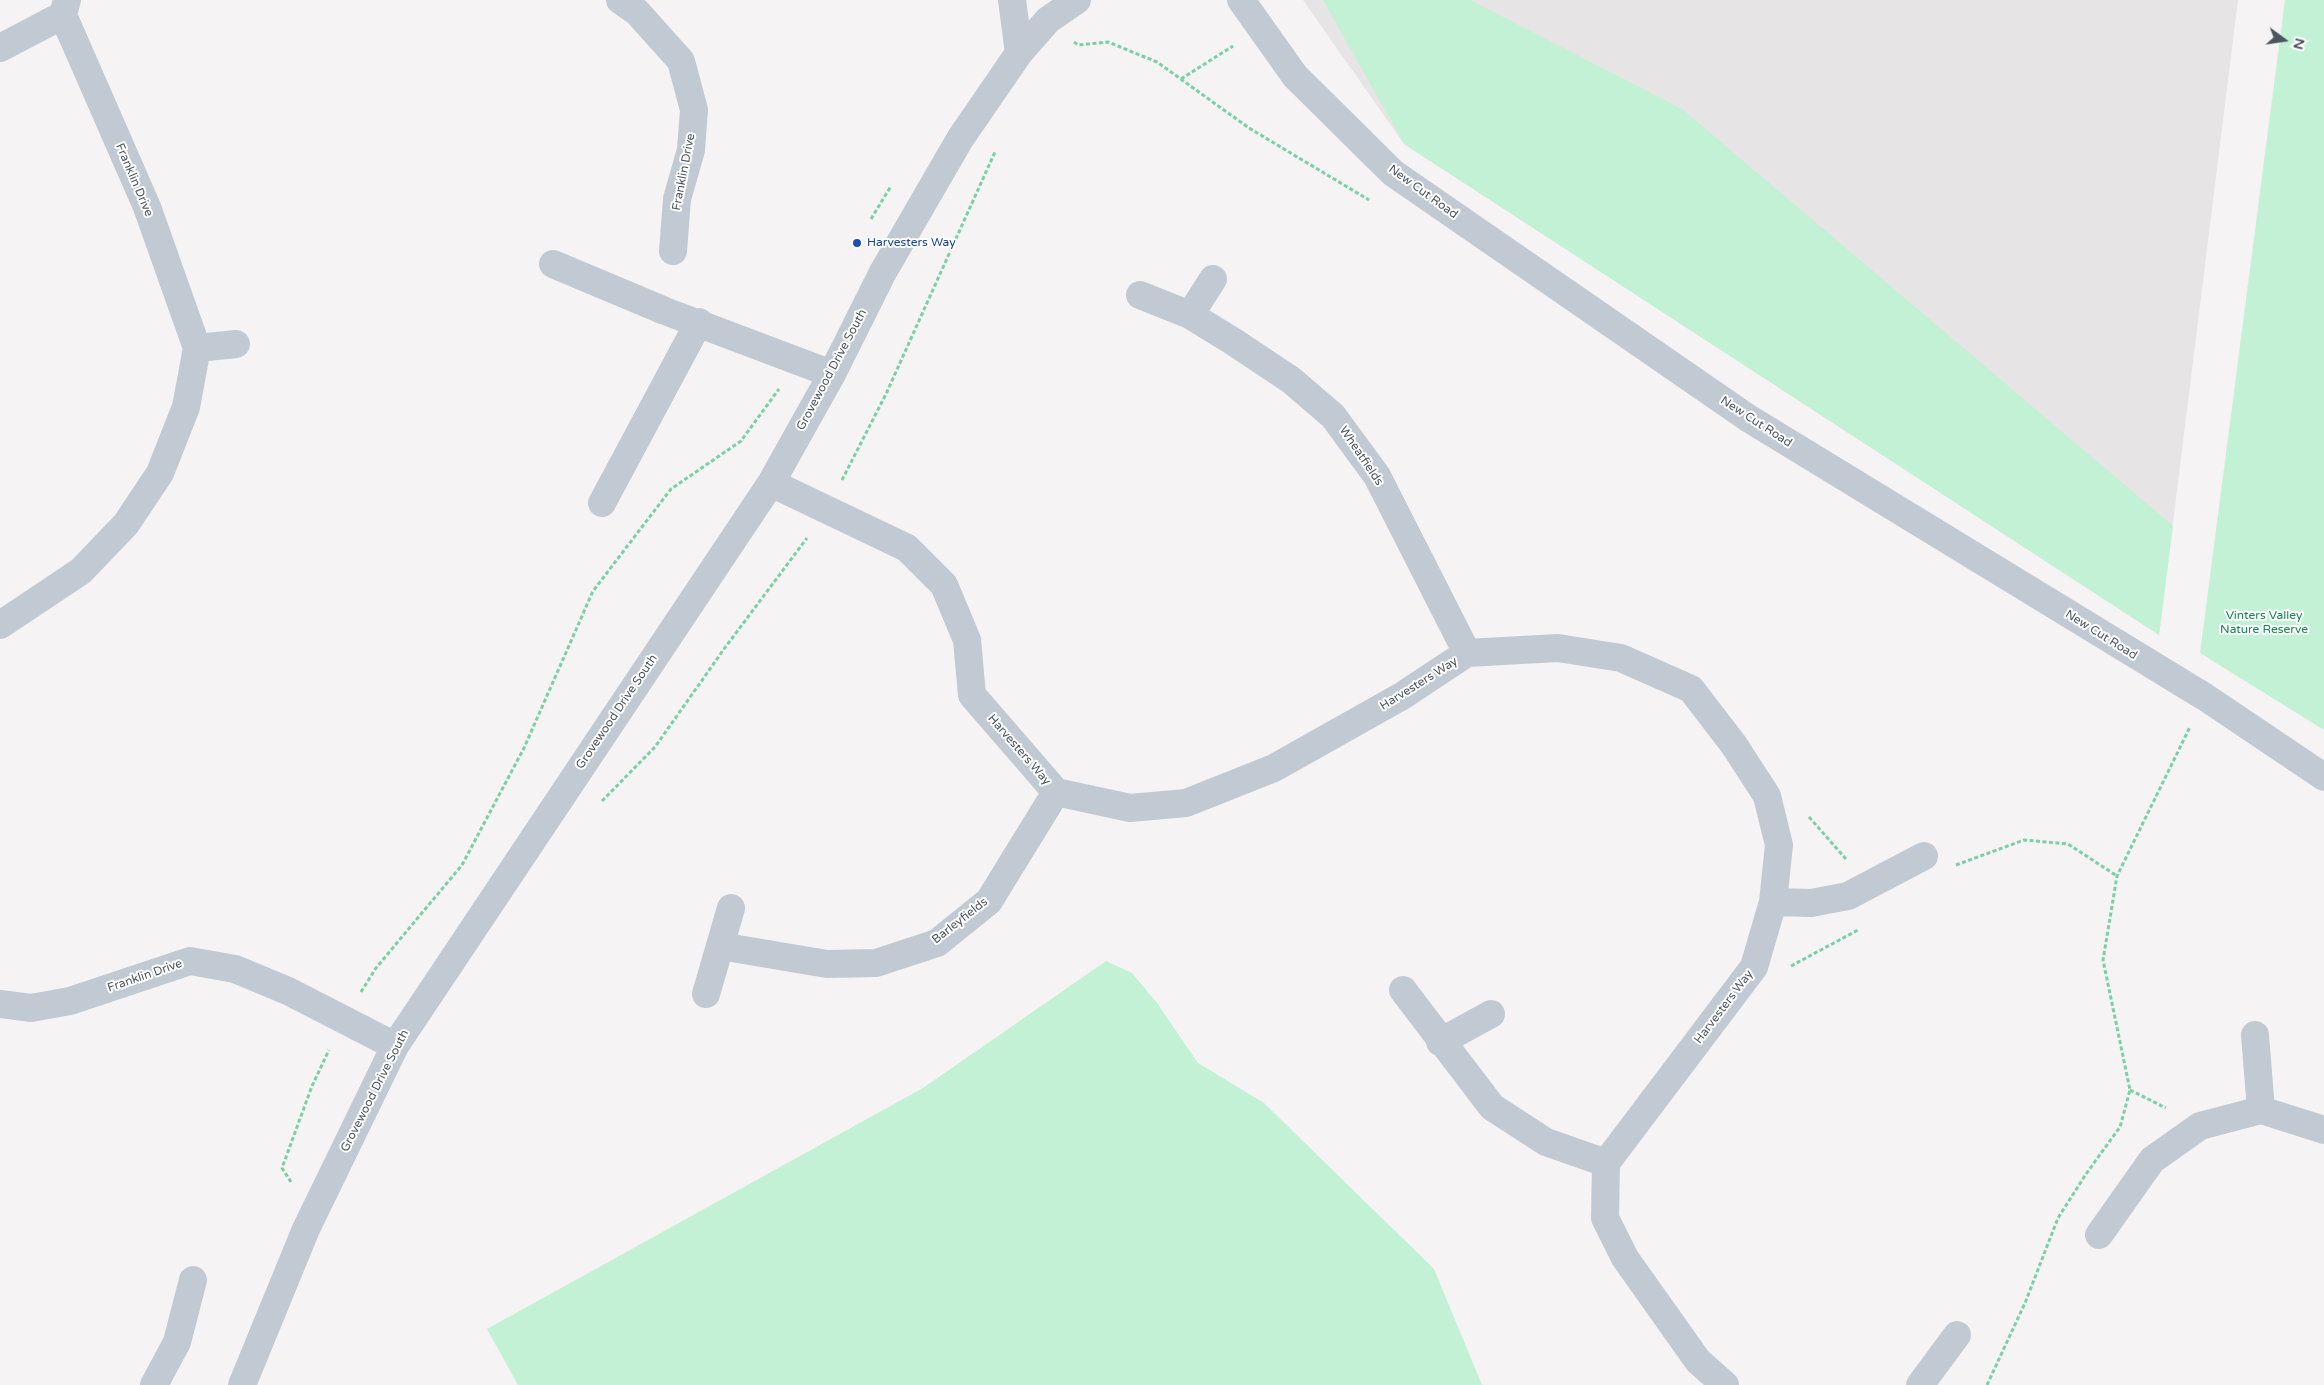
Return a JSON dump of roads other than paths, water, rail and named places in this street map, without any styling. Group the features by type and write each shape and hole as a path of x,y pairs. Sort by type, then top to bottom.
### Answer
{"street":[{"name":"Franklin Drive","path":"620,0 637,12 681,61 694,110 691,150 677,199 673,250"},
{"path":"1012,0 1019,53"},
{"name":"Grovewood Drive South","path":"242,1385 313,1214 395,1046 771,483 832,374 883,272 960,138 1019,53 1048,20 1077,0"},
{"name":"New Cut Road","path":"1240,1 1295,76 1393,173 1748,418 2205,697 2324,777"},
{"name":"Franklin Drive","path":"0,48 65,8 147,207 197,348"},
{"path":"553,264 665,311 700,322 832,374"},
{"path":"1190,315 1213,279"},
{"name":"Wheatfields","path":"1140,295 1190,315 1291,380 1333,416 1377,476 1467,653"},
{"path":"602,503 700,322"},
{"path":"0,625 81,571 126,524 160,473 186,407 197,348 236,344"},
{"name":"Harvesters Way","path":"771,483 907,548 944,585 967,640 972,695 1056,792 1130,808 1186,803 1274,768 1402,696 1467,653 1558,648 1622,658 1691,689 1734,745 1767,796 1779,845 1773,902 1756,963 1606,1163"},
{"name":"Barleyfields","path":"720,946 827,964 876,963 936,943 989,901 1056,792"},
{"path":"1773,902 1811,903 1848,896 1924,856"},
{"path":"706,994 731,908"},
{"name":"Franklin Drive","path":"0,1004 31,1008 70,1001 190,961 235,969 288,991 395,1046"},
{"path":"1402,990 1440,1042 1492,1107 1546,1142 1606,1163 1605,1218 1625,1258 1698,1361 1725,1385"},
{"path":"1440,1042 1491,1014"},
{"path":"2255,1036 2261,1110"},
{"path":"2099,1235 2152,1160 2200,1126 2261,1110 2324,1130"},
{"path":"154,1385 177,1342 193,1280"},
{"path":"1920,1385 1957,1335"}],"place":[{"name":"Harvesters Way","path":"857,243"}],"park label":[{"name":"Vinters Valley Nature Reserve","path":"2264,623"}]}
